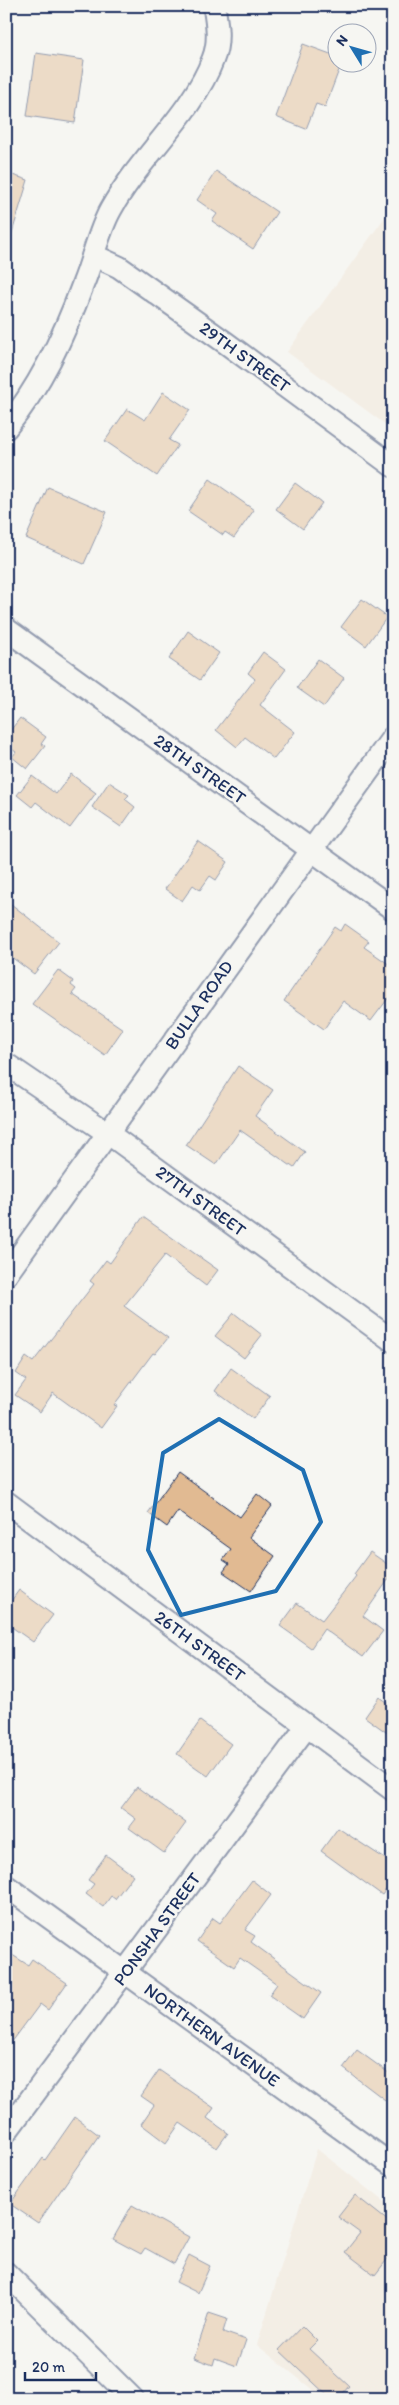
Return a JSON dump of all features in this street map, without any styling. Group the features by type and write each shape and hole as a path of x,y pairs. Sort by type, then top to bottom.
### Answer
{"street":[{"path":"6,428 34,390 53,357 110,211 126,182 154,150 202,82 214,58 215,15"},
{"name":"29TH STREET","path":"93,255 119,267 393,466"},
{"name":"28TH STREET","path":"6,629 393,909"},
{"name":"BULLA ROAD","path":"6,1274 109,1134 311,848 393,736"},
{"name":"27TH STREET","path":"6,1064 109,1134 393,1341"},
{"name":"26TH STREET","path":"6,1502 393,1790"},
{"name":"PONSHA STREET","path":"6,2132 306,1726"},
{"name":"NORTHERN AVENUE","path":"6,1886 393,2166"},
{"path":"6,2273 133,2399"}],"highlighted area":[{"path":"219,1419 303,1470 321,1522 276,1591 181,1615 148,1550 163,1453"}],"shaded area":[{"path":"393,206 393,430 287,352"},
{"path":"317,2149 393,2209 393,2399 324,2399 257,2345"}],"building":[{"path":"303,44 326,52 326,72 338,72 325,107 316,104 306,129 276,117"},
{"path":"36,53 84,60 75,123 27,116"},
{"path":"216,171 277,212 253,249 212,221 217,214 197,200"},
{"path":"6,173 28,180 11,236 6,236"},
{"path":"163,392 190,410 169,440 178,445 157,476 105,441 127,409 145,420"},
{"path":"210,479 254,510 234,538 225,532 223,535 188,511"},
{"path":"295,483 322,503 303,529 276,509"},
{"path":"48,487 107,512 84,564 26,538"},
{"path":"362,599 387,617 366,646 341,627"},
{"path":"188,631 219,653 200,680 169,659"},
{"path":"263,652 286,669 260,705 295,732 274,759 245,737 237,747 216,730 255,679 248,673"},
{"path":"318,659 344,678 324,707 297,688"},
{"path":"20,718 46,737 41,744 45,746 27,769 12,757 16,752 6,745 6,736"},
{"path":"71,774 96,793 70,828 36,802 32,807 17,795 32,776 56,794"},
{"path":"109,782 129,795 125,799 135,807 121,827 92,807"},
{"path":"198,841 228,862 216,880 210,876 200,890 193,885 182,901 165,889"},
{"path":"6,900 59,942 34,974 6,953"},
{"path":"345,924 369,941 364,947 393,967 393,992 371,1021 343,1001 324,1029 284,1001 335,927 341,931"},
{"path":"58,970 73,981 71,985 76,989 72,994 123,1029 105,1055 32,1004"},
{"path":"238,1066 273,1090 255,1116 305,1152 294,1168 240,1130 216,1165 186,1145"},
{"path":"143,1217 218,1270 206,1286 165,1255 124,1306 168,1338 155,1354 153,1353 114,1405 117,1406 101,1428 53,1393 40,1412 15,1395 26,1380 16,1373 26,1357 33,1362 94,1284 90,1281 106,1260 110,1263"},
{"path":"234,1313 262,1335 244,1358 215,1336"},
{"path":"231,1368 270,1396 253,1419 215,1391"},
{"path":"178,1472 240,1517 257,1494 272,1506 249,1537 275,1556 251,1591 223,1572 229,1564 223,1560 231,1549 178,1511 167,1527 148,1513"},
{"path":"370,1552 393,1568 393,1573 363,1616 383,1631 363,1657 324,1629 311,1648 280,1626 297,1603 322,1620 356,1576 354,1574"},
{"path":"19,1590 53,1615 33,1642 6,1623 6,1608"},
{"path":"379,1697 393,1707 393,1737 365,1717"},
{"path":"200,1721 231,1744 208,1776 177,1754"},
{"path":"137,1787 186,1823 164,1853 129,1828 136,1819 121,1808"},
{"path":"338,1828 393,1864 393,1880 382,1895 321,1851"},
{"path":"106,1855 133,1875 115,1899 111,1896 103,1907 86,1894 94,1884 88,1880"},
{"path":"252,1880 271,1895 245,1930 255,1936 251,1942 321,1993 303,2019 269,1995 277,1984 240,1958 234,1967 197,1941 213,1918 220,1923"},
{"path":"6,1951 28,1965 32,1959 67,1983 48,2010 40,2004 6,2050"},
{"path":"357,2050 393,2076 393,2106 343,2068"},
{"path":"159,2070 214,2108 207,2118 228,2133 217,2148 180,2123 166,2143 141,2124 154,2105 141,2096"},
{"path":"75,2117 99,2135 38,2223 10,2204 43,2158 45,2160"},
{"path":"355,2195 393,2225 393,2252 375,2275 345,2252 360,2233 338,2217"},
{"path":"132,2205 189,2237 174,2264 145,2248 141,2254 113,2239"},
{"path":"189,2255 210,2266 198,2293 176,2282"},
{"path":"209,2313 227,2319 223,2332 246,2340 237,2366 215,2358 213,2365 194,2358"},
{"path":"302,2326 317,2341 309,2349 349,2386 338,2399 331,2399 279,2350"}]}
